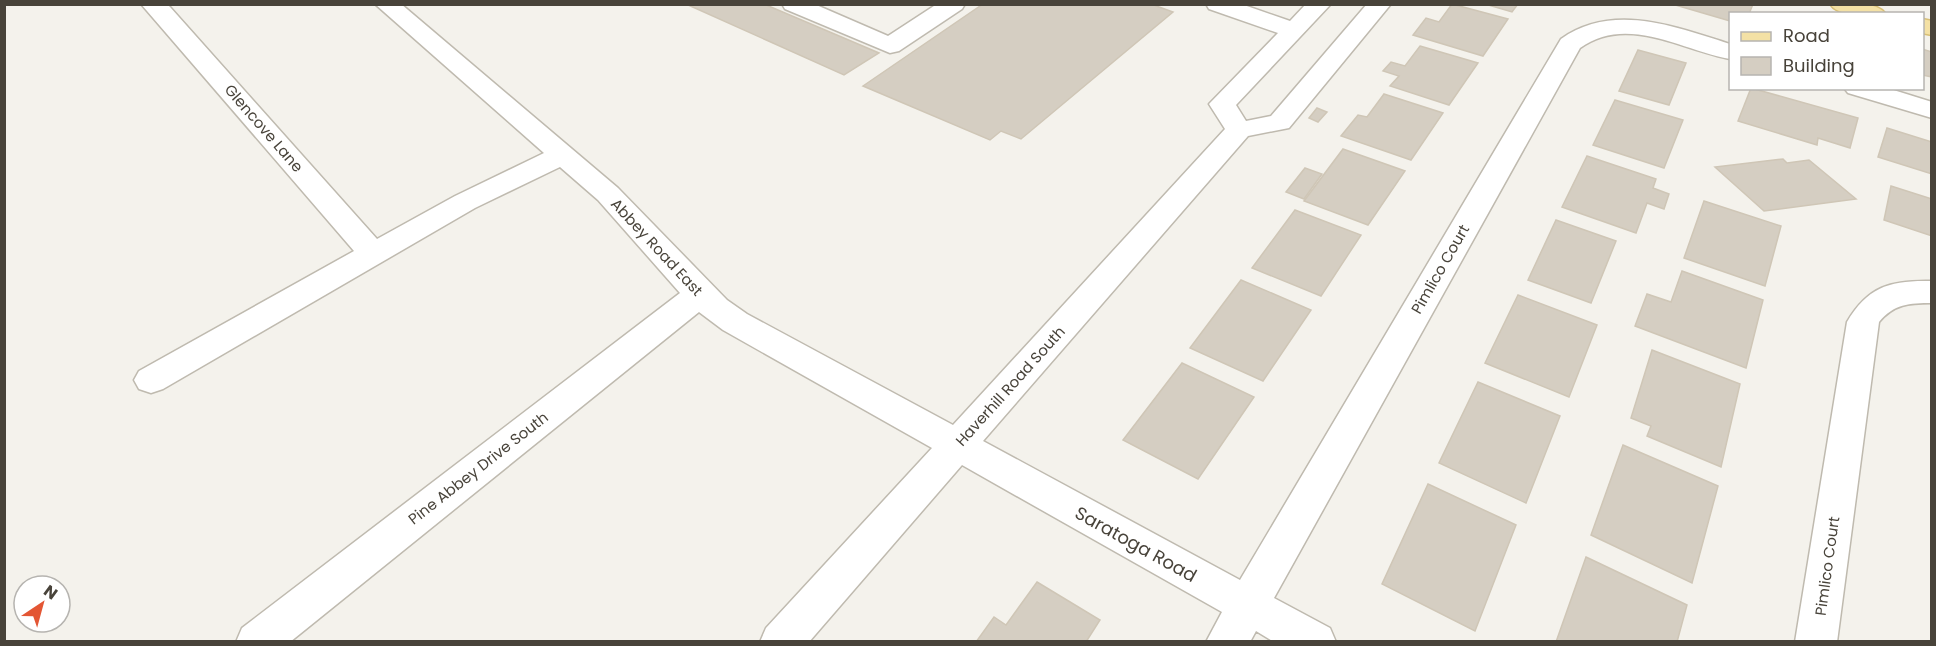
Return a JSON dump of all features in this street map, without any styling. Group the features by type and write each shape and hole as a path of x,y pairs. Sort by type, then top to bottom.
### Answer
{"main road":[{"path":"1841,4 1868,12"}],"street":[{"name":"Glencove Lane","path":"152,4 162,12 373,254"},
{"name":"Abbey Road East","path":"386,4 608,194 715,308 735,322 958,445"},
{"path":"793,4 890,46 954,4"},
{"path":"1217,4 1295,31"},
{"path":"1320,4 1222,104 1239,130 1280,122 1380,4"},
{"name":"Pimlico Court","path":"1227,642 1570,44 1577,36 1590,30 1625,27 1668,33 1729,51"},
{"path":"1864,90 1932,110"},
{"name":"Haverhill Road South","path":"781,642 1239,130"},
{"path":"151,380 465,202 563,155"},
{"name":"Pimlico Court","path":"1816,642 1863,322 1870,308 1884,298 1905,292 1932,292"},
{"name":"Pine Abbey Drive South","path":"257,642 700,294"},
{"name":"Saratoga Road","path":"958,445 1315,642"}],"building":[{"path":"686,4 764,4 879,53 844,75"},
{"path":"983,4 1151,4 1173,12 1021,139 1001,131 990,140 863,86"},
{"path":"1452,4 1508,19 1483,56 1413,35 1426,18 1439,22"},
{"path":"1485,4 1518,4 1512,12"},
{"path":"1672,4 1753,4 1750,12 1729,12 1729,21"},
{"path":"1420,46 1478,63 1449,105 1390,86 1399,76 1383,71 1391,62 1405,66"},
{"path":"1638,50 1686,63 1669,105 1619,91"},
{"path":"1924,50 1932,52 1932,77 1924,75"},
{"path":"1750,90 1758,90 1858,118 1850,148 1818,138 1817,145 1738,121"},
{"path":"1384,94 1443,113 1411,160 1341,136 1358,115 1367,117"},
{"path":"1615,100 1683,120 1664,168 1593,145"},
{"path":"1317,108 1327,112 1318,122 1309,118"},
{"path":"1887,128 1932,142 1932,174 1878,157"},
{"path":"1343,149 1405,171 1368,225 1304,201"},
{"path":"1587,156 1656,179 1653,188 1669,194 1664,209 1647,203 1636,233 1562,207"},
{"path":"1783,159 1787,163 1809,160 1856,199 1764,211 1715,167"},
{"path":"1305,168 1322,174 1304,199 1286,192"},
{"path":"1891,186 1932,199 1932,236 1884,220"},
{"path":"1704,201 1781,226 1765,286 1684,258"},
{"path":"1295,210 1361,235 1321,296 1252,268"},
{"path":"1556,220 1616,241 1591,303 1528,280"},
{"path":"1682,271 1763,300 1746,368 1635,326 1647,294 1671,302"},
{"path":"1241,280 1311,310 1263,381 1190,348"},
{"path":"1518,295 1597,325 1569,397 1485,363"},
{"path":"1652,350 1740,384 1721,467 1647,436 1651,426 1631,418"},
{"path":"1182,363 1254,397 1198,479 1123,440"},
{"path":"1478,382 1560,416 1526,503 1439,463"},
{"path":"1623,445 1718,486 1692,583 1591,535"},
{"path":"1428,484 1516,525 1475,631 1382,584"},
{"path":"1586,557 1687,605 1677,642 1556,642"},
{"path":"1037,582 1100,620 1086,642 976,642 994,617 1006,625"}]}
